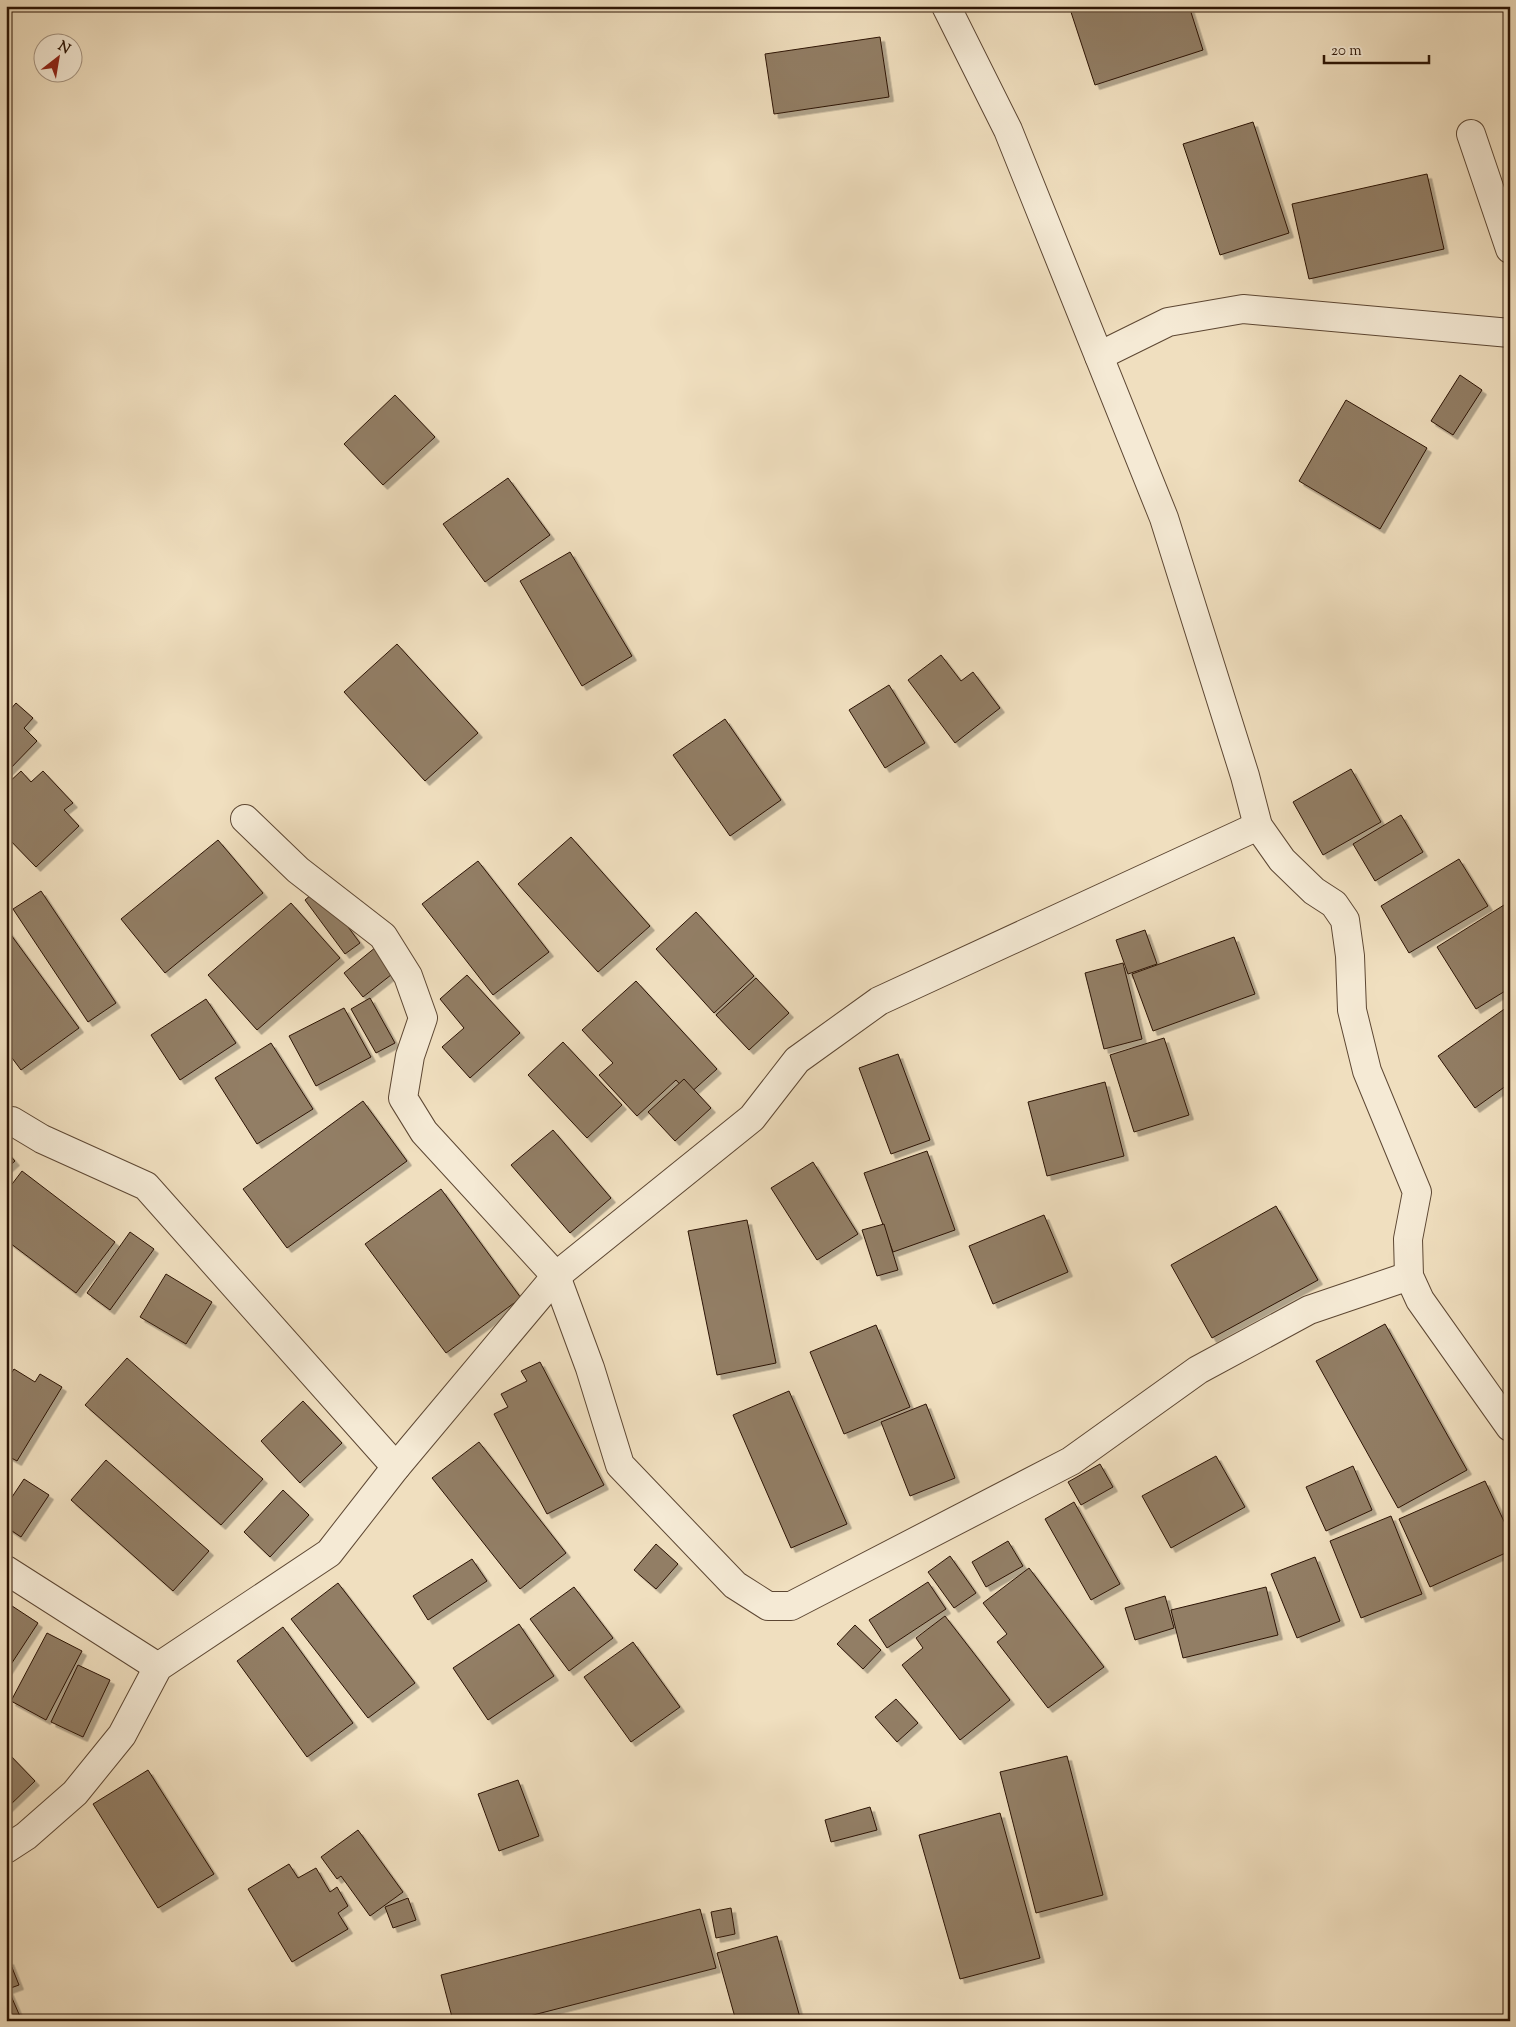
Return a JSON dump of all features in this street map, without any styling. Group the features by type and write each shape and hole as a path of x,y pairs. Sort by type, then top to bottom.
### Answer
{"street":[{"path":"946,6 1008,130 1164,518 1245,776 1258,826 1282,860 1314,891 1334,904 1345,920 1350,956 1352,1010 1367,1071 1417,1192 1408,1239 1409,1276 1420,1300 1510,1427"},
{"path":"1471,134 1510,249"},
{"path":"1099,356 1168,322 1243,309 1510,333"},
{"path":"245,819 298,870 383,936 408,976 423,1018 410,1056 404,1098 424,1132 556,1276 590,1368 620,1465 735,1586 768,1606 791,1606 1071,1461 1198,1370 1309,1310 1409,1276"},
{"path":"6,1849 26,1836 75,1793 122,1735 158,1667 328,1553 396,1468 556,1276 752,1118 797,1060 879,1001 1258,826"},
{"path":"12,1121 42,1139 146,1186 396,1468"},
{"path":"6,1570 158,1667"}],"building":[{"path":"1069,6 1189,6 1203,50 1095,85"},
{"path":"880,37 889,97 774,114 765,54"},
{"path":"1253,122 1289,233 1220,255 1183,144"},
{"path":"1427,174 1444,249 1309,279 1292,204"},
{"path":"1460,375 1482,390 1453,435 1431,421"},
{"path":"395,395 435,437 383,485 344,444"},
{"path":"1346,400 1427,448 1380,529 1299,481"},
{"path":"508,478 550,535 485,582 443,524"},
{"path":"570,552 632,656 582,686 520,581"},
{"path":"397,644 478,733 425,781 344,692"},
{"path":"941,655 961,681 973,672 1000,708 955,743 908,680"},
{"path":"889,685 925,743 885,768 849,710"},
{"path":"16,703 33,718 24,728 37,741 6,773 6,709 9,711"},
{"path":"725,719 781,800 730,836 673,755"},
{"path":"1351,769 1381,822 1323,855 1293,802"},
{"path":"21,771 31,782 43,771 73,803 64,810 79,826 36,867 6,836 6,785"},
{"path":"1401,815 1423,852 1375,881 1353,844"},
{"path":"571,837 650,926 598,972 518,884"},
{"path":"218,840 263,893 165,973 121,919"},
{"path":"1459,859 1488,906 1409,953 1381,906"},
{"path":"478,861 549,952 493,995 422,904"},
{"path":"319,888 360,943 345,954 305,900"},
{"path":"41,891 116,1003 88,1022 13,909"},
{"path":"291,903 340,958 257,1030 208,975"},
{"path":"1504,905 1510,914 1510,988 1476,1009 1437,947"},
{"path":"696,912 754,976 714,1013 656,949"},
{"path":"6,928 79,1028 21,1070 6,1050"},
{"path":"1145,930 1157,964 1128,974 1116,940"},
{"path":"1234,937 1255,994 1153,1031 1132,974"},
{"path":"376,947 396,971 363,997 344,973"},
{"path":"1123,963 1142,1039 1104,1049 1085,973"},
{"path":"467,975 520,1033 470,1078 442,1047 464,1028 440,999"},
{"path":"756,978 789,1013 749,1050 716,1015"},
{"path":"636,981 717,1069 689,1094 676,1080 637,1116 599,1075 613,1063 582,1030"},
{"path":"370,998 395,1043 376,1053 351,1009"},
{"path":"206,999 236,1043 180,1080 151,1035"},
{"path":"1510,1005 1510,1083 1475,1108 1438,1056"},
{"path":"344,1008 371,1057 316,1086 289,1036"},
{"path":"1164,1038 1189,1115 1134,1132 1110,1055"},
{"path":"563,1042 622,1105 587,1138 528,1075"},
{"path":"271,1043 313,1109 257,1144 215,1078"},
{"path":"898,1054 930,1140 891,1154 859,1068"},
{"path":"684,1079 711,1108 675,1141 648,1112"},
{"path":"1105,1082 1124,1156 1047,1176 1028,1102"},
{"path":"363,1101 407,1161 287,1248 243,1189"},
{"path":"553,1130 611,1198 570,1233 511,1165"},
{"path":"6,1151 15,1161 6,1169"},
{"path":"927,1151 955,1230 893,1252 864,1173"},
{"path":"813,1162 858,1234 817,1260 771,1188"},
{"path":"22,1171 115,1242 76,1293 6,1240 6,1192"},
{"path":"441,1189 521,1298 446,1353 365,1244"},
{"path":"1276,1206 1318,1280 1212,1338 1171,1265"},
{"path":"1044,1215 1068,1272 993,1304 969,1246"},
{"path":"747,1220 776,1363 717,1375 688,1231"},
{"path":"884,1224 898,1270 877,1276 862,1230"},
{"path":"130,1232 154,1249 110,1310 87,1293"},
{"path":"166,1274 212,1302 186,1344 140,1317"},
{"path":"1385,1324 1467,1470 1398,1508 1316,1361"},
{"path":"876,1325 910,1407 844,1434 810,1352"},
{"path":"127,1358 263,1479 221,1525 85,1405"},
{"path":"540,1362 604,1485 547,1514 494,1414 508,1407 501,1394 527,1381 521,1371"},
{"path":"14,1369 35,1382 40,1374 62,1387 17,1461 6,1455 6,1381"},
{"path":"789,1391 847,1524 791,1548 733,1415"},
{"path":"303,1401 342,1443 300,1483 261,1441"},
{"path":"926,1404 955,1478 910,1496 881,1422"},
{"path":"479,1442 566,1553 520,1589 432,1478"},
{"path":"1216,1456 1245,1507 1171,1548 1142,1496"},
{"path":"106,1460 209,1551 173,1591 71,1500"},
{"path":"1100,1464 1113,1487 1081,1505 1068,1482"},
{"path":"1353,1466 1372,1510 1326,1531 1306,1487"},
{"path":"24,1479 49,1495 21,1537 6,1527 6,1506"},
{"path":"1485,1481 1510,1534 1510,1551 1430,1587 1399,1519"},
{"path":"283,1490 309,1515 270,1557 244,1532"},
{"path":"1074,1502 1120,1584 1091,1600 1045,1519"},
{"path":"1391,1516 1422,1594 1361,1618 1330,1541"},
{"path":"1008,1541 1023,1566 986,1587 972,1562"},
{"path":"656,1544 678,1564 656,1589 634,1570"},
{"path":"950,1556 976,1593 954,1608 928,1572"},
{"path":"1315,1557 1340,1621 1297,1638 1271,1574"},
{"path":"472,1559 487,1581 428,1620 413,1596"},
{"path":"1029,1568 1104,1667 1048,1708 997,1642 1007,1634 983,1603"},
{"path":"928,1582 946,1609 887,1648 869,1620"},
{"path":"338,1583 415,1683 368,1718 291,1619"},
{"path":"574,1587 613,1638 569,1671 530,1619"},
{"path":"1266,1587 1278,1635 1183,1658 1171,1610"},
{"path":"1165,1596 1174,1628 1135,1640 1125,1608"},
{"path":"6,1602 38,1623 6,1672"},
{"path":"945,1616 1010,1700 960,1740 902,1665 923,1648 916,1638"},
{"path":"519,1624 554,1676 488,1720 453,1668"},
{"path":"855,1625 881,1650 863,1669 837,1644"},
{"path":"283,1627 353,1723 307,1757 237,1661"},
{"path":"47,1633 82,1651 46,1720 11,1701"},
{"path":"633,1642 680,1707 631,1742 584,1677"},
{"path":"78,1665 110,1680 83,1737 51,1722"},
{"path":"896,1699 918,1723 897,1742 875,1717"},
{"path":"6,1751 35,1781 6,1809"},
{"path":"1067,1756 1103,1895 1036,1913 1000,1772"},
{"path":"148,1770 214,1874 158,1908 93,1804"},
{"path":"518,1780 539,1836 499,1851 478,1794"},
{"path":"870,1807 877,1830 831,1842 825,1820"},
{"path":"1000,1813 1040,1958 960,1979 919,1835"},
{"path":"358,1830 403,1892 370,1916 341,1876 337,1879 321,1857"},
{"path":"289,1864 298,1878 316,1868 330,1892 337,1887 348,1906 338,1913 348,1929 292,1962 248,1889"},
{"path":"408,1898 416,1920 393,1928 385,1907"},
{"path":"731,1908 735,1934 716,1938 711,1912"},
{"path":"700,1909 716,1968 510,2021 453,2021 441,1975"},
{"path":"777,1936 801,2021 736,2021 717,1953"},
{"path":"9,1960 19,1985 8,1989 22,2021 6,2021 6,1961"}]}
